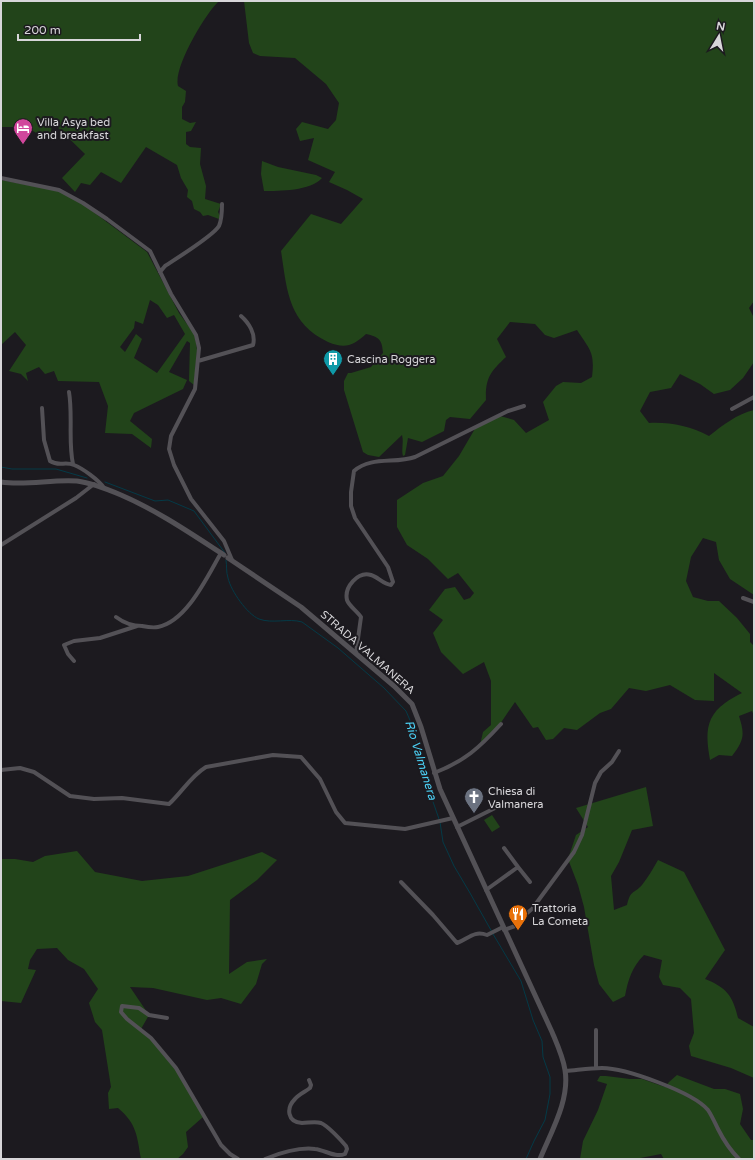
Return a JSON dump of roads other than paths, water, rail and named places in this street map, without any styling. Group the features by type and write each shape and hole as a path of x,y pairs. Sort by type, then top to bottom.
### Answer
{"street":[{"path":"1,178 59,190 84,203 108,219 150,252 171,294 196,335 199,348 195,389 171,436 169,449 174,465 191,499 224,541 226,557 179,616 168,624 157,628 137,626 122,622 116,617"},
{"path":"160,272 165,266 218,228 222,204"},
{"path":"198,360 253,345 254,341 252,331 248,322 241,316"},
{"path":"69,392 72,416 71,455 73,464"},
{"path":"732,409 754,397"},
{"path":"356,653 361,617 346,599 353,580 360,575 366,574 372,575 390,585 393,582 388,567 355,518 351,506 354,471 360,466 372,462 405,461 415,458 508,411 524,406"},
{"path":"42,408 44,440 50,461 55,465 73,464 98,479 104,488"},
{"name":"STRADA VALMANERA","path":"1,482 28,483 78,481 94,484 148,507 301,607 394,686 412,704 421,727 434,773 453,818 561,1053 566,1071 565,1089 559,1117 540,1159"},
{"path":"1,545 76,498 94,484"},
{"path":"743,598 754,602"},
{"path":"74,660 68,654 64,645 74,640 100,638 137,626"},
{"path":"434,773 452,766 468,756 488,739 501,724"},
{"path":"401,882 433,915 457,943 477,933 487,935 515,926 520,919 532,909 574,852 582,835 595,783 601,772 612,762 619,751"},
{"path":"1,770 20,768 34,772 70,796 94,799 122,798 169,804 178,796 197,772 206,767 273,755 301,757 320,779 336,812 345,823 405,828 453,818"},
{"path":"457,827 503,804"},
{"path":"504,848 530,882"},
{"path":"486,890 518,867"},
{"path":"167,1018 148,1015 139,1008 122,1006 121,1012 127,1019 151,1038 176,1068 221,1145 230,1154 238,1159"},
{"path":"596,1030 596,1068"},
{"path":"566,1071 610,1068 644,1077 678,1091 702,1104 711,1115 718,1131 739,1159"},
{"path":"265,1159 303,1149 318,1149 338,1155 345,1154 347,1149 346,1146 322,1123 301,1123 294,1120 289,1115 289,1110 295,1098 310,1088 311,1085 309,1080"}],"waterway":[{"name":"Rio Valmanera","path":"1,467 12,469 56,469 87,478"},
{"name":"Rio Valmanera","path":"105,482 155,501 168,500 194,511 225,553"},
{"name":"Rio Valmanera","path":"226,560 227,574 232,589 240,602 254,616 264,620 302,622 338,648 384,688 406,711 420,752 422,770 439,819"},
{"name":"Rio Valmanera","path":"440,822 443,842 454,866 492,932"},
{"name":"Rio Valmanera","path":"493,934 521,981 533,1020 542,1041 543,1057 550,1077 550,1094 545,1120 526,1159"}],"place":[{"name":"Villa Asya bed and breakfast","path":"23,145"},
{"name":"Cascina Roggera","path":"333,376"},
{"name":"Chiesa di Valmanera","path":"474,814"},
{"name":"Trattoria La Cometa","path":"518,931"}]}
